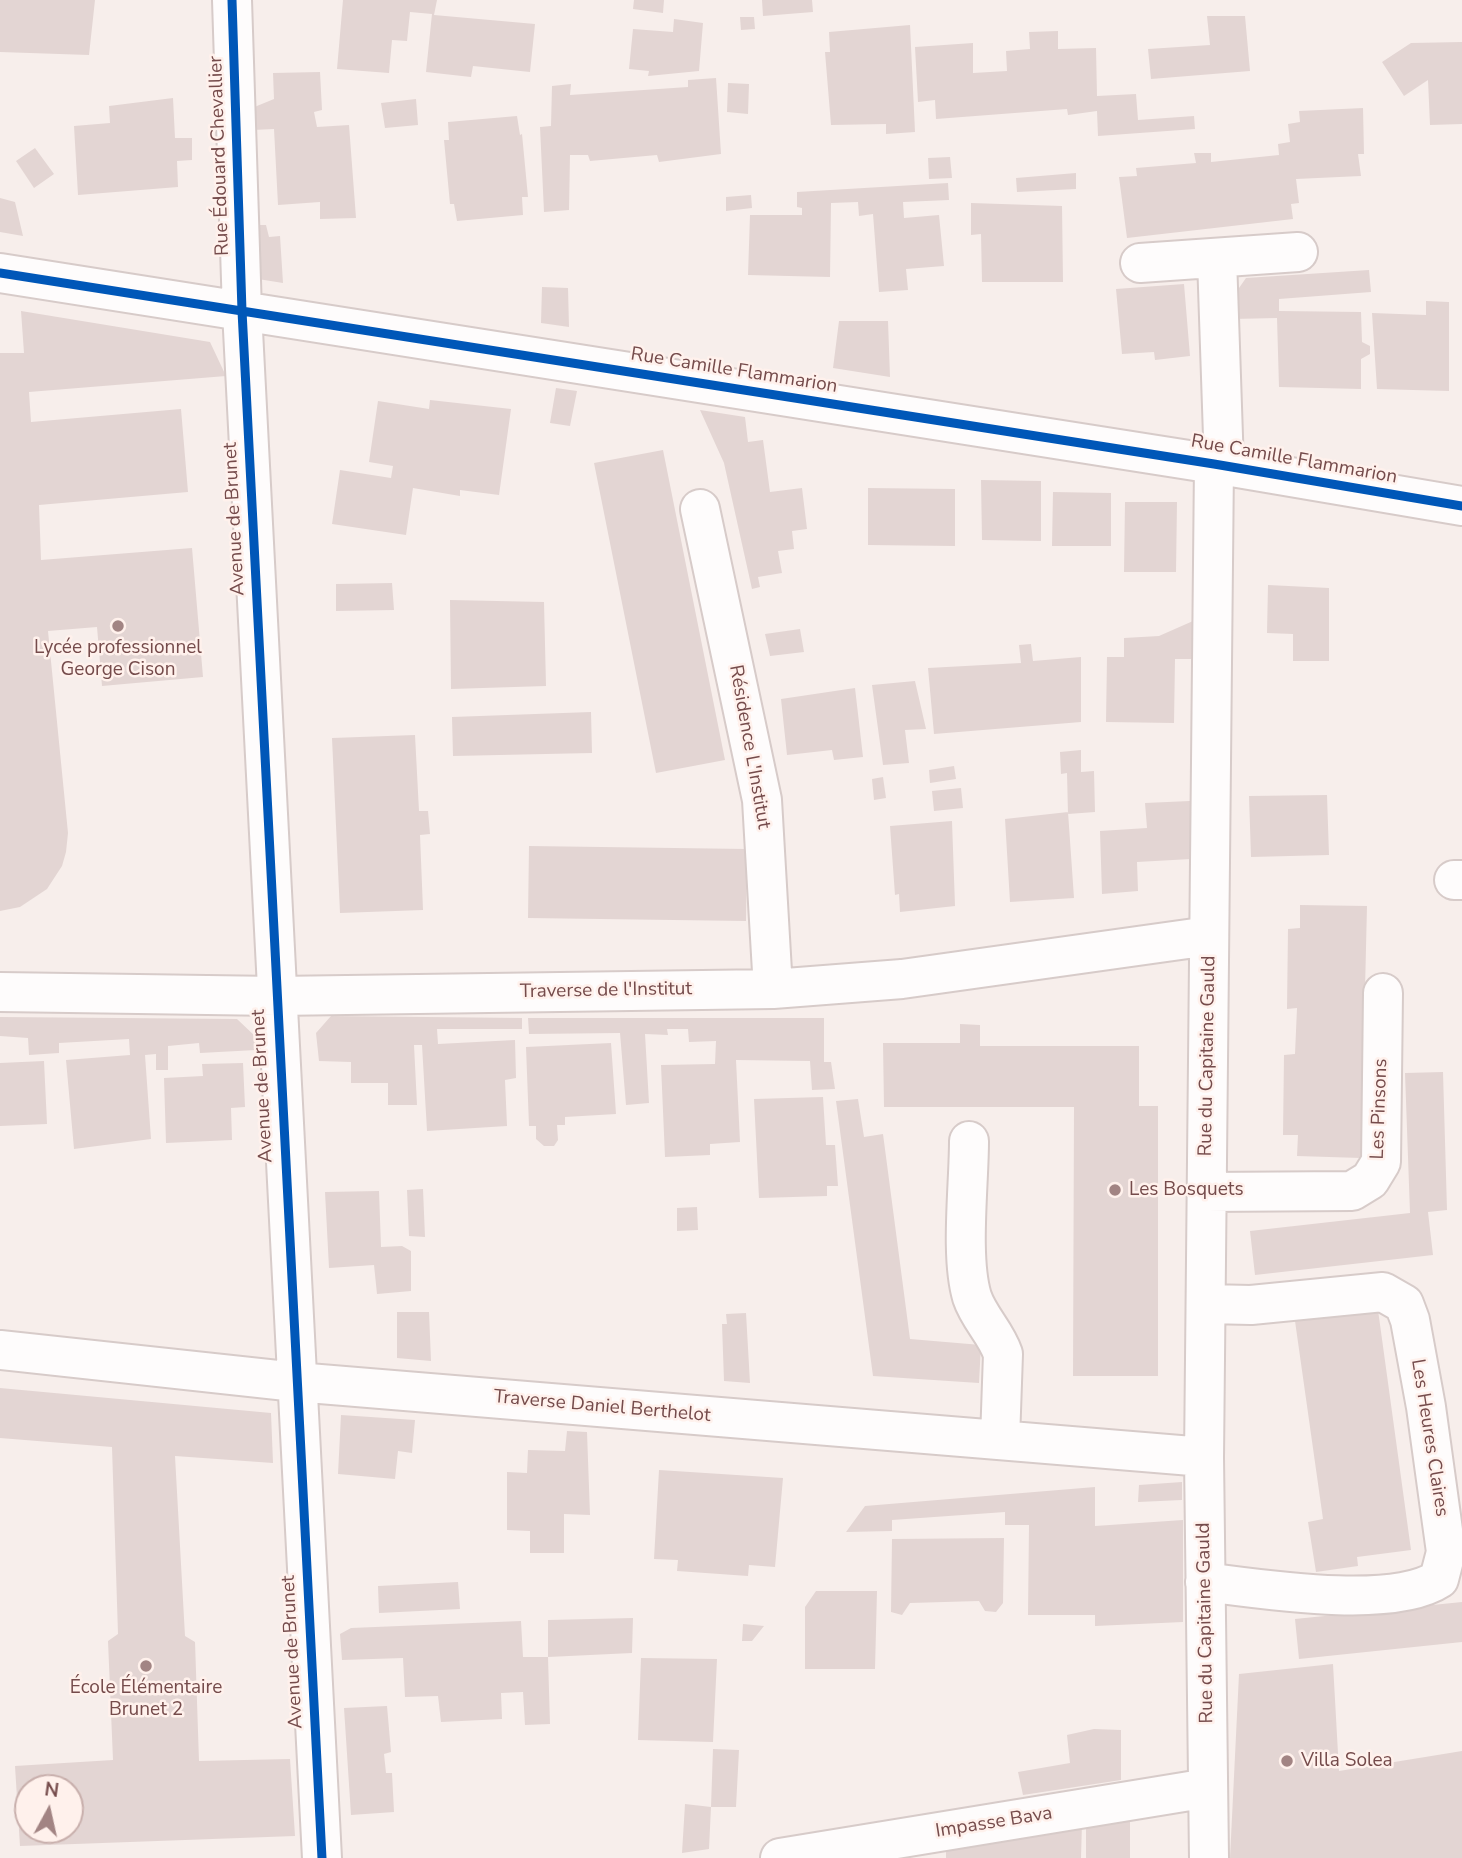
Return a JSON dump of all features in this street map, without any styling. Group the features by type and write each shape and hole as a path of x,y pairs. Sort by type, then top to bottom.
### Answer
{"street":[{"name":"Rue Édouard Chevallier","path":"232,0 243,311"},
{"path":"1140,263 1298,253"},
{"name":"Rue du Capitaine Gauld","path":"1209,1858 1204,1457 1209,936 1219,465 1217,258"},
{"name":"Rue Camille Flammarion","path":"0,273 1219,465 1462,506"},
{"name":"Avenue de Brunet","path":"243,311 322,1858"},
{"name":"Résidence L'Institut","path":"700,509 762,800 772,989"},
{"name":"Traverse de l'Institut","path":"0,992 276,996 772,989 902,979 1209,936"},
{"name":"Les Pinsons","path":"1206,1192 1352,1191 1376,1174 1381,1162 1383,993"},
{"path":"969,1141 967,1274 976,1307 999,1342 1003,1354 1000,1440"},
{"name":"Les Heures Claires","path":"1205,1582 1328,1595 1387,1592 1427,1587 1439,1579 1446,1552 1426,1407 1410,1320 1404,1304 1395,1296 1383,1292 1251,1305 1206,1304"},
{"name":"Traverse Daniel Berthelot","path":"0,1350 296,1382 1204,1457"},
{"name":"Impasse Bava","path":"780,1858 1208,1788"}],"building":[{"path":"0,0 95,0 89,55 0,52"},
{"path":"343,0 437,0 434,15 535,24 530,72 473,66 471,77 426,72 432,14 410,12 407,41 392,40 389,73 337,69"},
{"path":"634,0 664,0 663,13 633,9"},
{"path":"762,0 812,0 813,12 763,16"},
{"path":"1207,16 1245,16 1250,71 1151,79 1148,49 1210,45"},
{"path":"740,17 754,17 755,29 741,30"},
{"path":"674,19 703,23 699,71 648,76 649,71 629,69 633,29 673,32"},
{"path":"910,25 915,132 886,134 886,124 831,125 825,52 830,52 829,32"},
{"path":"1058,31 1058,49 1096,48 1097,96 1136,94 1138,120 1194,116 1195,129 1098,136 1097,111 1068,115 1067,109 936,119 935,100 918,102 915,47 973,43 973,73 1007,71 1006,51 1030,49 1029,32"},
{"path":"1462,42 1462,124 1430,125 1428,80 1404,96 1382,62 1411,43"},
{"path":"320,72 322,110 314,112 317,127 349,125 356,218 320,219 320,202 278,205 274,129 253,130 252,108 274,99 273,73"},
{"path":"716,78 721,154 659,162 657,155 590,161 588,155 570,155 569,210 544,212 540,127 551,126 552,86 571,84 570,95 688,87 688,80"},
{"path":"728,83 749,84 748,114 727,112"},
{"path":"173,98 175,138 192,138 192,160 177,161 178,187 78,195 74,126 110,123 109,106"},
{"path":"416,99 418,125 385,128 381,103"},
{"path":"1363,108 1364,154 1358,154 1361,176 1296,179 1299,203 1291,204 1293,219 1127,238 1119,177 1137,176 1136,168 1196,163 1194,153 1211,153 1211,162 1279,155 1278,144 1290,142 1288,124 1300,122 1299,111"},
{"path":"517,116 520,135 522,134 528,197 522,197 523,215 457,221 454,204 450,204 444,140 449,140 448,122"},
{"path":"35,148 54,174 34,188 16,161"},
{"path":"950,157 952,178 929,179 928,158"},
{"path":"1076,173 1076,189 1017,192 1016,178"},
{"path":"948,183 949,200 903,202 904,218 939,215 944,266 906,269 908,290 879,292 873,214 859,216 858,202 831,203 830,277 748,275 750,215 802,215 802,208 797,207 797,192"},
{"path":"751,195 752,208 726,211 726,197"},
{"path":"0,198 15,202 23,236 0,232"},
{"path":"971,203 1062,206 1063,282 982,282 981,234 971,235"},
{"path":"257,225 266,225 269,237 280,236 283,283 258,279"},
{"path":"1369,270 1371,292 1279,299 1279,311 1361,312 1362,342 1370,346 1370,354 1361,359 1361,389 1279,387 1277,318 1233,319 1232,298 1246,278"},
{"path":"1184,284 1190,356 1155,360 1154,352 1122,354 1116,289"},
{"path":"542,287 568,288 569,327 541,323"},
{"path":"1426,301 1449,302 1449,391 1377,389 1372,313 1426,315"},
{"path":"21,311 210,342 226,376 29,392 31,422 181,409 188,492 39,505 41,560 192,548 203,677 102,686 97,627 48,631 68,833 66,852 62,866 47,889 20,907 0,911 0,353 24,353"},
{"path":"839,321 888,321 890,377 833,368"},
{"path":"556,388 577,391 570,426 550,423"},
{"path":"430,400 511,409 499,495 460,490 460,496 413,488 406,535 332,524 340,470 391,478 393,466 369,462 378,401 429,409"},
{"path":"700,410 745,417 748,442 763,440 770,492 802,488 807,529 792,531 794,549 778,551 782,573 758,577 760,587 752,589 724,463"},
{"path":"663,450 725,760 656,773 594,463"},
{"path":"981,480 1041,481 1041,541 982,540"},
{"path":"868,488 955,489 955,546 868,545"},
{"path":"1053,492 1111,493 1111,546 1052,546"},
{"path":"1125,502 1177,502 1176,572 1124,572"},
{"path":"392,583 394,610 336,611 336,584"},
{"path":"1268,585 1329,588 1329,661 1293,661 1293,634 1267,633"},
{"path":"450,600 544,602 546,686 451,689"},
{"path":"1193,621 1192,659 1175,659 1174,723 1106,722 1107,657 1124,657 1124,638 1159,636"},
{"path":"800,629 804,652 770,656 765,634"},
{"path":"1031,644 1033,661 1081,657 1081,722 934,734 928,668 1021,663 1019,645"},
{"path":"915,681 926,729 905,730 909,763 883,765 872,685"},
{"path":"855,688 863,757 834,760 832,750 787,755 781,699"},
{"path":"591,712 592,753 453,756 452,717"},
{"path":"415,735 419,811 428,811 430,834 420,835 423,910 340,913 332,738"},
{"path":"1081,750 1081,772 1094,771 1095,812 1068,814 1067,773 1061,774 1060,752"},
{"path":"954,766 956,779 930,783 929,770"},
{"path":"883,777 886,798 874,800 872,779"},
{"path":"961,788 963,808 934,811 932,791"},
{"path":"1327,795 1329,855 1251,857 1249,796"},
{"path":"1190,801 1191,859 1137,862 1138,891 1102,894 1100,831 1147,828 1145,803"},
{"path":"1068,812 1074,898 1010,902 1005,819"},
{"path":"952,821 955,906 900,912 899,894 895,895 890,826"},
{"path":"529,846 747,849 746,921 528,918"},
{"path":"1300,905 1367,906 1361,1158 1297,1156 1298,1135 1283,1135 1284,1055 1295,1054 1297,1008 1287,1009 1288,929 1300,928"},
{"path":"331,1016 522,1018 522,1029 437,1029 438,1044 515,1040 516,1078 505,1080 507,1126 427,1131 422,1045 414,1045 417,1105 388,1105 388,1083 351,1083 351,1062 319,1061 316,1033"},
{"path":"0,1017 237,1019 256,1037 256,1050 200,1053 199,1043 168,1046 168,1070 156,1070 156,1054 145,1055 151,1139 74,1149 66,1060 130,1055 129,1039 59,1043 59,1053 29,1055 28,1038 0,1036"},
{"path":"528,1018 824,1018 824,1062 831,1062 835,1089 812,1090 810,1061 736,1060 740,1142 710,1144 710,1155 665,1157 661,1065 715,1064 716,1041 689,1042 688,1029 667,1029 668,1035 645,1034 649,1103 626,1105 620,1033 529,1034"},
{"name":"Les Bosquets","path":"960,1024 980,1025 980,1046 1139,1046 1139,1106 1158,1106 1158,1376 1073,1376 1074,1107 884,1107 883,1043 960,1043"},
{"path":"611,1043 616,1114 565,1117 565,1125 557,1125 558,1140 554,1146 544,1146 536,1139 536,1126 529,1126 526,1047"},
{"path":"44,1061 47,1124 0,1126 0,1063"},
{"path":"243,1063 245,1107 231,1108 232,1140 166,1143 164,1078 203,1076 202,1064"},
{"path":"1443,1072 1447,1210 1428,1212 1433,1255 1255,1275 1250,1231 1410,1213 1405,1073"},
{"path":"823,1097 826,1145 835,1145 838,1186 827,1186 827,1196 759,1198 754,1099"},
{"path":"858,1099 864,1137 883,1134 910,1339 981,1345 979,1383 873,1376 836,1101"},
{"path":"423,1189 425,1237 409,1236 407,1190"},
{"path":"379,1191 381,1247 402,1246 411,1251 411,1291 377,1294 374,1265 329,1268 325,1192"},
{"path":"697,1207 698,1230 677,1231 677,1208"},
{"path":"1378,1310 1411,1550 1357,1557 1358,1566 1316,1572 1308,1522 1323,1519 1295,1321"},
{"path":"397,1312 429,1312 431,1361 397,1358"},
{"path":"746,1313 750,1383 724,1381 722,1324 727,1324 726,1314"},
{"path":"0,1388 271,1413 273,1463 175,1456 185,1636 195,1642 199,1761 290,1759 295,1836 84,1844 84,1774 16,1774 15,1766 113,1760 108,1641 118,1634 112,1447 0,1438"},
{"path":"341,1415 415,1420 412,1453 398,1451 395,1479 338,1474"},
{"path":"567,1431 587,1432 590,1515 564,1514 564,1553 530,1553 530,1531 507,1530 507,1472 527,1473 528,1450 565,1451"},
{"path":"659,1470 783,1478 775,1567 749,1565 748,1576 677,1571 678,1560 654,1559"},
{"path":"1182,1482 1182,1500 1138,1502 1139,1485"},
{"path":"1095,1487 1095,1526 1183,1520 1183,1622 1095,1626 1095,1615 1028,1615 1029,1525 1005,1525 1005,1512 892,1520 892,1531 846,1532 865,1506"},
{"path":"1004,1538 1003,1603 996,1612 985,1611 979,1601 910,1603 902,1615 891,1612 892,1539"},
{"path":"458,1582 460,1609 379,1613 378,1586"},
{"path":"816,1591 877,1591 875,1669 805,1669 805,1607"},
{"path":"1462,1602 1462,1642 1299,1659 1295,1619"},
{"path":"633,1618 632,1653 548,1657 548,1620"},
{"path":"521,1621 523,1657 548,1657 550,1724 525,1725 523,1692 501,1693 502,1719 441,1722 438,1696 405,1697 403,1658 342,1660 340,1634 351,1628"},
{"path":"743,1624 764,1626 752,1641 742,1641"},
{"path":"641,1658 717,1659 713,1742 638,1740"},
{"name":"Villa Solea","path":"1333,1664 1339,1771 1462,1751 1462,1858 1230,1858 1239,1674"},
{"path":"387,1706 391,1752 384,1754 386,1773 392,1773 394,1812 351,1815 344,1708"},
{"path":"1094,1729 1121,1730 1121,1780 1023,1795 1018,1772 1070,1763 1067,1735"},
{"path":"713,1749 739,1750 736,1807 711,1807"},
{"path":"685,1804 711,1807 709,1849 682,1853"},
{"path":"1130,1817 1130,1858 1086,1858 1086,1823"},
{"path":"1082,1823 1081,1858 946,1858 946,1847"},
{"path":"20,1844 75,1844 20,1846"}],"cycle path":[{"path":"232,0 242,311 322,1858"},
{"path":"0,273 1214,464 1462,506"}],"place":[{"name":"Lycée professionnel George Cison","path":"118,626"},
{"name":"Les Bosquets","path":"1115,1190"},
{"name":"École Élémentaire Brunet 2","path":"146,1666"},
{"name":"Villa Solea","path":"1287,1761"}]}
